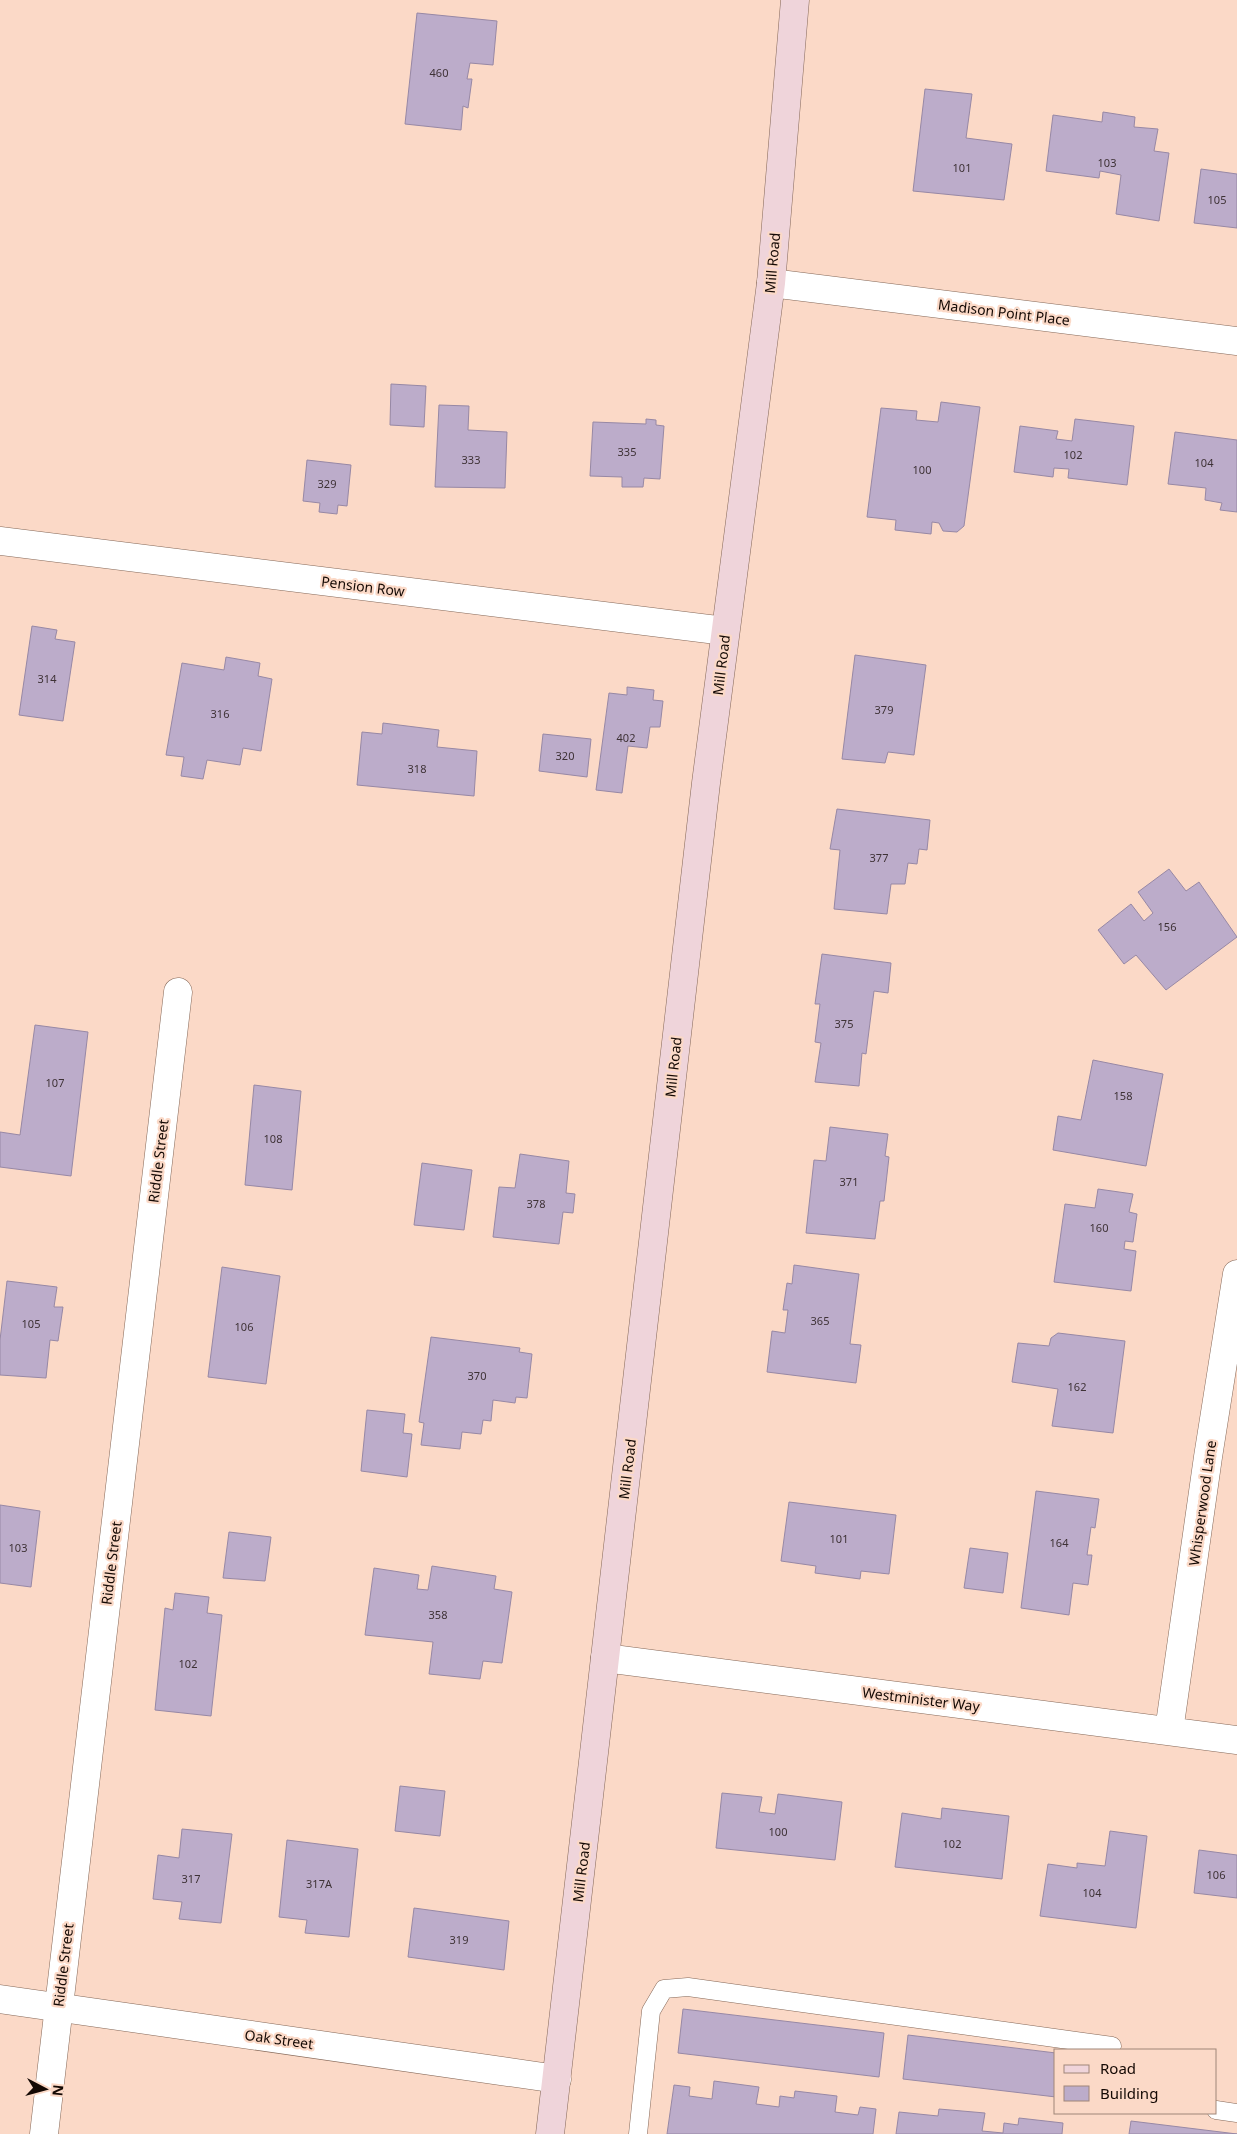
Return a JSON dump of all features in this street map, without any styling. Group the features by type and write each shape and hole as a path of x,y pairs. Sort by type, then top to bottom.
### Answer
{"street":[{"name":"Mill Road","path":"550,2134 706,783 771,283 795,0"},
{"name":"Madison Point Place","path":"771,283 1237,340"},
{"name":"Pension Row","path":"0,541 725,631"},
{"name":"Riddle Street","path":"44,2134 178,992"},
{"name":"Whisperwood Lane","path":"1169,1731 1208,1457 1237,1274"},
{"name":"Westminister Way","path":"605,1658 1237,1740"},
{"name":"Oak Street","path":"0,1999 557,2079"}],"lane":[{"path":"638,2134 651,2011 664,1989 697,1989 1112,2046"},
{"path":"1217,2110 1237,2113"}],"building":[{"path":"417,13 497,21 493,65 470,63 467,79 472,79 468,108 463,106 461,130 405,124"},
{"path":"925,89 972,94 966,138 1012,144 1004,200 913,191"},
{"path":"1103,112 1135,117 1134,127 1158,129 1154,151 1169,153 1159,221 1116,214 1121,175 1100,171 1099,178 1046,171 1053,115 1102,122"},
{"path":"1201,169 1237,174 1237,228 1194,223"},
{"path":"391,384 426,386 424,427 390,425"},
{"path":"941,402 980,407 964,526 957,532 943,531 939,523 932,522 931,534 895,530 896,520 867,517 881,408 917,411 916,420 938,422"},
{"path":"439,405 469,406 468,430 507,432 505,488 435,487"},
{"path":"646,419 656,420 656,425 664,426 660,479 644,478 643,487 622,487 622,477 590,476 593,422 646,424"},
{"path":"1075,419 1134,426 1127,485 1068,478 1069,469 1054,468 1053,477 1014,472 1020,426 1058,431 1056,439 1072,441"},
{"path":"1175,432 1237,440 1237,512 1220,510 1222,503 1205,500 1206,488 1168,484"},
{"path":"307,460 351,465 347,506 338,505 337,514 319,512 320,503 303,501"},
{"path":"32,626 57,630 55,639 75,642 63,721 19,715"},
{"path":"855,655 926,665 914,755 888,752 885,763 842,759"},
{"path":"226,657 260,663 258,676 272,679 261,751 243,748 240,765 207,760 203,779 181,776 184,757 166,755 182,663 224,670"},
{"path":"627,687 654,690 653,700 663,701 660,727 650,727 647,748 628,746 622,793 596,790 609,693 627,695"},
{"path":"383,723 439,730 437,747 477,751 474,796 357,785 362,732 382,734"},
{"path":"543,734 591,739 587,777 539,771"},
{"path":"837,809 930,820 927,850 919,849 917,864 908,863 905,884 891,884 887,914 834,909 840,850 830,849"},
{"path":"1169,869 1186,891 1199,882 1237,937 1166,990 1136,955 1124,964 1098,930 1131,904 1144,921 1153,913 1138,892"},
{"path":"822,954 891,963 888,993 874,991 866,1054 862,1053 859,1086 815,1082 821,1043 815,1042 820,1004 815,1004"},
{"path":"35,1025 88,1032 71,1176 0,1167 0,1132 20,1135"},
{"path":"1093,1060 1163,1074 1146,1166 1053,1150 1058,1116 1081,1120"},
{"path":"254,1085 301,1091 292,1190 245,1185"},
{"path":"830,1127 888,1134 885,1156 889,1157 884,1201 880,1201 875,1239 806,1233 814,1160 826,1161"},
{"path":"520,1154 569,1161 566,1193 575,1194 573,1213 563,1212 559,1244 493,1237 499,1187 515,1188"},
{"path":"422,1163 472,1170 464,1230 414,1225"},
{"path":"1098,1189 1133,1194 1129,1212 1137,1214 1133,1242 1125,1241 1124,1249 1136,1251 1131,1291 1054,1282 1065,1204 1095,1208"},
{"path":"794,1265 859,1274 850,1344 861,1345 856,1383 767,1372 772,1331 785,1333 788,1310 783,1310 787,1283 792,1284"},
{"path":"222,1267 280,1276 266,1384 208,1377"},
{"path":"7,1281 57,1287 54,1307 63,1307 58,1341 50,1340 46,1378 0,1375 0,1340"},
{"path":"1058,1333 1125,1341 1113,1433 1052,1426 1058,1389 1012,1382 1018,1343 1049,1346 1051,1338"},
{"path":"431,1337 520,1348 519,1352 532,1354 527,1398 516,1397 515,1403 493,1400 491,1421 483,1420 481,1434 462,1432 460,1449 421,1445 424,1423 419,1422"},
{"path":"367,1410 405,1414 403,1433 412,1434 407,1477 361,1471"},
{"path":"1036,1491 1099,1499 1095,1528 1091,1527 1087,1555 1092,1555 1088,1585 1073,1583 1069,1615 1021,1608"},
{"path":"789,1502 896,1515 889,1574 861,1571 860,1579 815,1573 816,1566 781,1561"},
{"path":"0,1505 40,1511 31,1587 0,1583"},
{"path":"229,1532 271,1537 265,1581 223,1578"},
{"path":"970,1548 1008,1553 1003,1593 964,1588"},
{"path":"432,1566 496,1576 494,1589 512,1592 502,1663 483,1661 480,1679 429,1674 433,1642 365,1635 374,1568 419,1575 417,1589 428,1590"},
{"path":"175,1593 209,1597 207,1613 222,1615 211,1716 155,1710 165,1608 173,1610"},
{"path":"400,1786 445,1791 440,1836 395,1831"},
{"path":"722,1793 762,1797 759,1812 775,1814 778,1794 842,1802 835,1860 716,1848"},
{"path":"942,1808 1009,1816 1002,1879 895,1867 902,1813 941,1819"},
{"path":"182,1829 232,1834 221,1923 179,1919 182,1902 153,1899 158,1855 179,1858"},
{"path":"1110,1831 1147,1836 1136,1928 1040,1916 1048,1864 1077,1868 1077,1863 1105,1866"},
{"path":"287,1840 358,1849 349,1937 305,1933 307,1920 279,1917"},
{"path":"1199,1850 1237,1855 1237,1898 1194,1893"},
{"path":"414,1908 509,1921 504,1970 408,1957"},
{"path":"683,2009 884,2033 879,2077 678,2053"},
{"path":"908,2035 1054,2053 1054,2097 903,2079"},
{"path":"714,2081 759,2087 756,2104 779,2107 780,2096 794,2098 795,2091 837,2096 835,2112 858,2115 860,2107 876,2109 873,2134 667,2134 674,2085 690,2087 689,2096 712,2099"},
{"path":"939,2109 985,2113 982,2131 1003,2133 1004,2123 1018,2125 1019,2118 1063,2123 1062,2134 896,2134 899,2112 938,2116"},
{"path":"1131,2121 1237,2134 1129,2134"}]}
